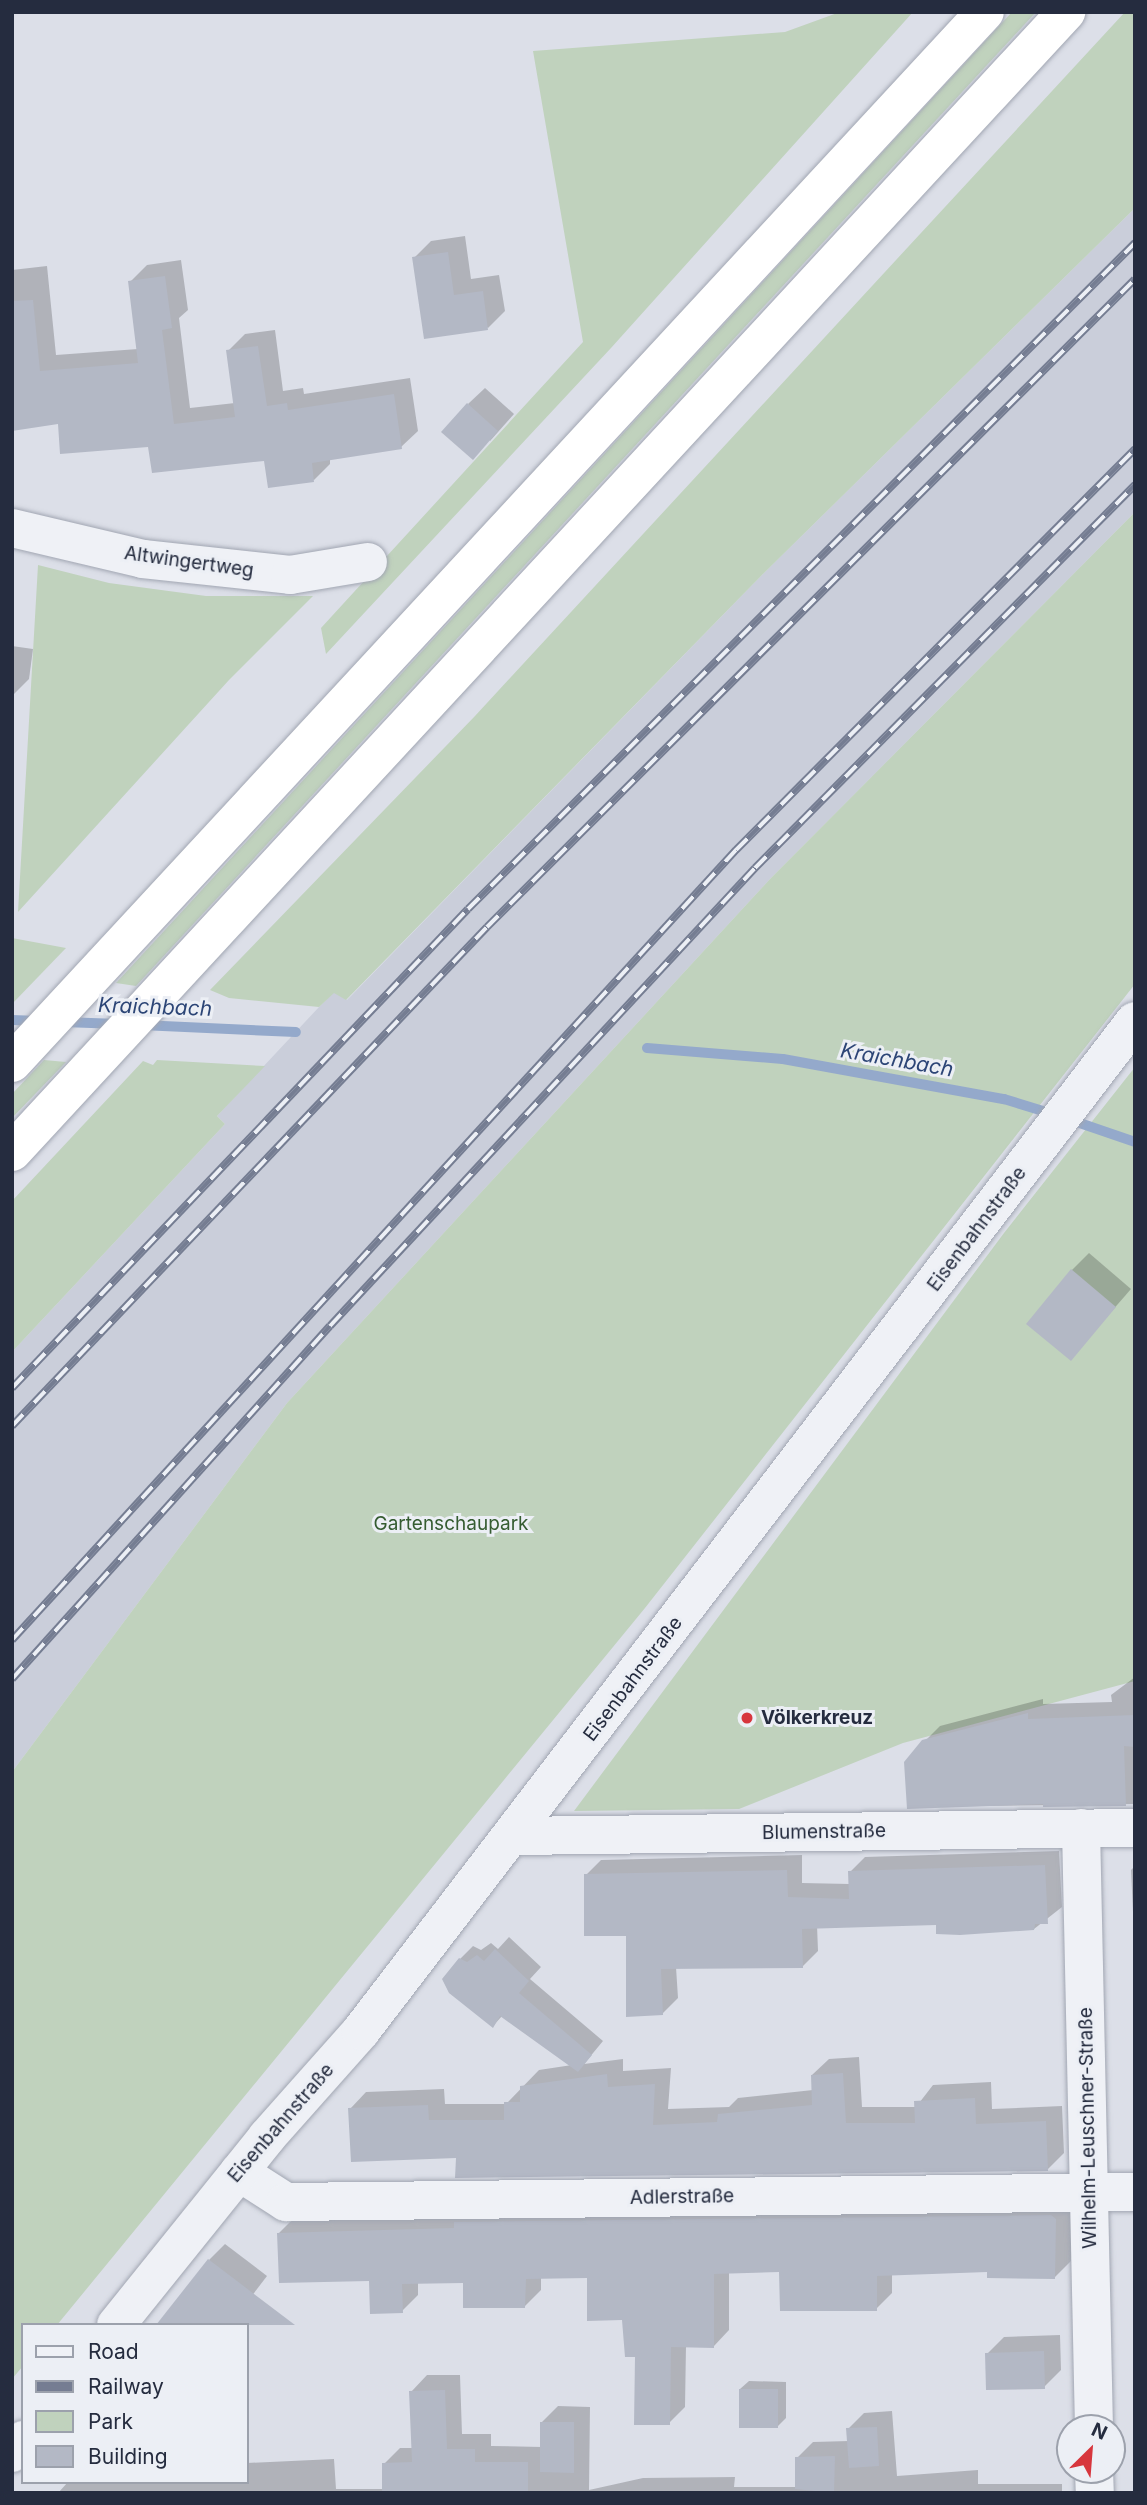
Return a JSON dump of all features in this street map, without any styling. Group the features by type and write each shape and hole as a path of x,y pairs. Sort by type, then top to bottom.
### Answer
{"highway":[{"path":"13,1062 985,12"},
{"path":"12,1152 1065,16"}],"street":[{"name":"Altwingertweg","path":"12,528 143,559 290,575 368,562"},
{"name":"Eisenbahnstraße","path":"118,2323 239,2172 362,2031 514,1836 1135,1021"},
{"name":"Wilhelm-Leuschner-Straße","path":"1080,1828 1094,2414"},
{"name":"Blumenstraße","path":"514,1836 1135,1828"},
{"name":"Adlerstraße","path":"239,2172 286,2202 1135,2192"}],"shaded area":[{"path":"1135,208 1135,512 770,879 287,1403 12,1772 12,1352 225,1124 217,1116 319,1007 334,992 347,1000 762,575"}],"green space":[{"path":"840,12 913,12 611,348 326,654 321,628 583,342 533,51 785,32"},
{"path":"1012,12 1036,12 136,986 116,983"},
{"path":"1125,12 1135,12 1135,208 762,575 346,1000 334,993 319,1007 229,998 210,990 475,716"},
{"name":"Gartenschaupark","path":"1135,512 1135,984 645,1608 59,2323 21,2323 21,2368 12,2379 12,1772 287,1403 770,879"},
{"path":"38,565 109,583 206,596 313,596 229,680 18,912"},
{"path":"12,938 66,948 12,1004"},
{"path":"44,1060 66,1062 12,1118 12,1094"},
{"path":"157,1060 265,1066 217,1116 225,1124 12,1352 12,1201 143,1061 153,1065"},
{"path":"1135,1067 1135,1681 903,1743 739,1809 574,1811 1004,1233"}],"building":[{"path":"448,252 454,295 483,291 488,330 424,339 412,257"},
{"path":"165,276 172,328 162,330 174,424 235,417 226,350 258,346 267,406 287,403 288,410 394,394 402,449 312,463 314,482 268,488 264,461 152,473 148,447 60,454 58,424 12,431 12,301 33,300 40,371 138,363 128,281"},
{"path":"467,403 498,431 473,460 441,432"},
{"path":"1071,1269 1116,1307 1071,1361 1026,1324"},
{"path":"1028,1713 1028,1719 1135,1715 1135,1747 1124,1746 1126,1806 1043,1807 1043,1804 907,1809 904,1762 922,1740"},
{"path":"1045,1865 1048,1924 1035,1924 1034,1930 960,1935 936,1934 936,1925 802,1929 803,1968 661,1969 663,2015 626,2017 626,1936 584,1936 584,1874 787,1870 788,1897 849,1899 848,1871"},
{"path":"495,1949 529,1981 519,1993 592,2055 578,2072 500,2016 493,2028 449,1993 442,1979 459,1958 467,1962 477,1955 484,1961"},
{"path":"843,2073 846,2123 915,2123 914,2101 975,2098 976,2124 1046,2121 1048,2171 455,2178 456,2158 351,2162 348,2108 428,2105 429,2120 504,2120 504,2102 520,2102 520,2086 607,2074 608,2087 655,2084 653,2125 717,2122 718,2114 812,2105 811,2075"},
{"path":"1051,2215 1056,2219 1055,2279 987,2278 987,2272 877,2276 877,2311 780,2311 779,2272 714,2274 714,2348 671,2347 670,2425 634,2425 635,2357 625,2357 622,2320 587,2321 587,2278 526,2279 525,2308 463,2308 463,2283 402,2284 403,2313 370,2314 369,2281 279,2283 277,2233 454,2228 454,2222"},
{"path":"208,2259 295,2325 248,2323 158,2323"},
{"path":"1044,2351 1045,2389 986,2390 985,2353"},
{"path":"739,2389 778,2389 778,2428 739,2428"},
{"path":"445,2390 447,2449 475,2449 475,2462 528,2462 528,2493 382,2493 382,2463 412,2462 409,2391"},
{"path":"540,2422 574,2422 574,2473 540,2472"},
{"path":"877,2427 879,2466 849,2468 846,2428"},
{"path":"835,2456 834,2493 795,2489 795,2457"}],"waterway":[{"name":"Kraichbach","path":"12,1020 38,1021"},
{"name":"Kraichbach","path":"64,1022 118,1024"},
{"name":"Kraichbach","path":"141,1025 296,1032"},
{"name":"Kraichbach","path":"647,1048 783,1059 1004,1099 1053,1114"},
{"name":"Kraichbach","path":"1068,1119 1135,1142"}],"railway":[{"path":"12,1388 468,909 1135,243"},
{"path":"12,1426 487,927 1135,279"},
{"path":"12,1640 736,850 1135,449"},
{"path":"12,1679 330,1326 755,868 1135,485"}],"place":[{"name":"Völkerkreuz","path":"747,1718"}]}
